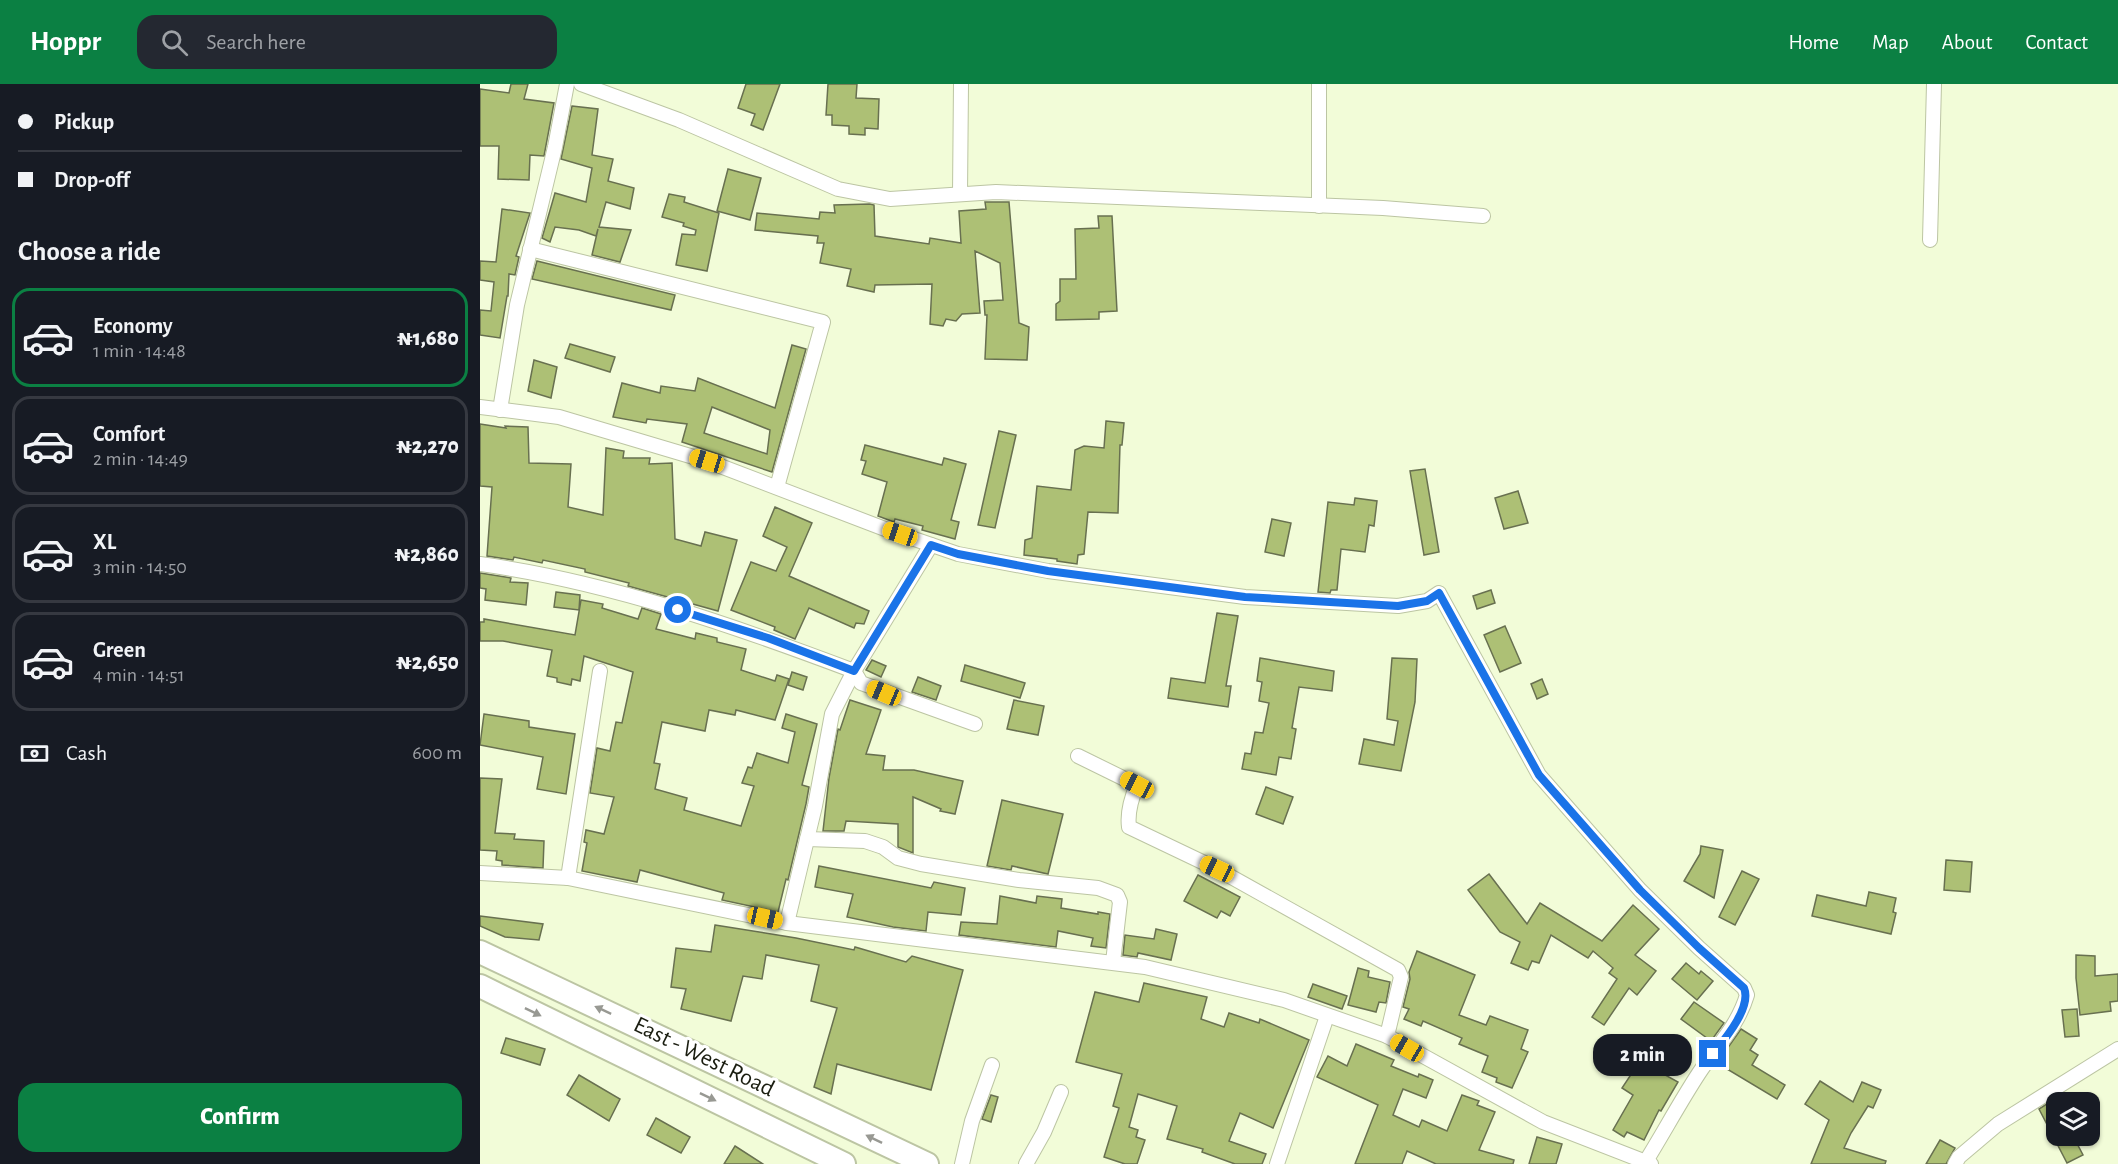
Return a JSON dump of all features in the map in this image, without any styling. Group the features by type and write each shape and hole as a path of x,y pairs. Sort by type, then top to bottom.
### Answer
{"main road":[{"name":"East - West Road","path":"480,952 927,1164"},
{"name":"East - West Road","path":"480,986 822,1159 844,1164"}],"street":[{"path":"500,410 517,305 555,147 567,84"},
{"path":"581,84 679,120 838,189 890,199 996,192 1319,206 1483,216"},
{"path":"960,194 961,84"},
{"path":"1319,84 1319,206"},
{"path":"1930,240 1934,84"},
{"path":"530,249 824,322 777,488"},
{"path":"480,407 559,417 707,461 958,554 1048,571 1245,597 1398,606 1427,601 1439,593 1539,775 1640,890 1744,988 1747,995 1743,1009 1728,1035 1699,1072 1649,1163 1543,1122 1387,1036 1284,1000 1146,967 787,923 568,878 480,873"},
{"path":"787,923 815,806 832,714 854,671 931,545"},
{"path":"480,564 532,571 610,589 768,638 854,671 861,683 975,724"},
{"path":"568,878 600,671"},
{"path":"1078,756 1137,785 1127,817 1129,827 1217,869 1398,970 1401,977 1387,1036"},
{"path":"807,839 865,841 883,847 898,858 921,864 1019,880 1098,888 1117,894 1120,902 1113,962"},
{"path":"1277,1164 1327,1016"},
{"path":"1955,1164 1959,1157 1998,1124 2118,1049"},
{"path":"962,1164 972,1122 992,1065"},
{"path":"1026,1164 1044,1132 1061,1092"}],"building":[{"path":"511,84 528,84 524,99 554,103 544,156 530,155 529,180 498,179 499,146 480,146 480,89 509,93"},
{"path":"746,84 780,84 763,130 751,125 755,114 738,108"},
{"path":"828,84 857,84 856,98 879,99 878,129 865,128 865,135 849,134 849,126 832,125 832,115 826,115"},
{"path":"572,106 598,109 592,155 613,159 608,181 634,188 630,209 606,202 599,227 631,230 620,262 592,255 598,229 596,236 579,230 555,227 550,242 542,238 555,193 586,202 592,168 561,159"},
{"path":"728,169 761,178 750,220 717,211"},
{"path":"669,194 685,197 684,202 719,213 707,271 676,265 682,234 695,235 696,230 683,226 684,223 662,217"},
{"path":"985,202 1009,202 1019,323 1029,327 1027,360 985,359 987,315 985,315 984,301 1003,300 1000,263 975,251 980,313 962,314 956,321 946,319 943,326 930,324 932,284 875,285 874,292 847,286 851,269 820,263 824,243 817,243 818,236 755,230 757,213 819,219 820,212 835,213 834,205 870,204 874,205 875,236 929,244 930,238 961,243 959,211 986,209"},
{"path":"502,209 530,213 516,256 519,257 515,275 509,274 508,296 500,338 480,335 480,310 491,311 494,282 480,280 480,261 496,262"},
{"path":"1098,216 1112,216 1117,311 1099,312 1099,319 1056,320 1056,304 1060,301 1060,279 1076,279 1075,229 1099,228"},
{"path":"537,261 675,295 671,310 532,279"},
{"path":"570,344 615,357 610,372 565,358"},
{"path":"792,345 806,349 772,472 682,442 687,424 647,419 646,423 613,417 622,383 660,393 661,386 695,391 698,378 775,408","holes":["712,407 770,430 767,454 704,433"]},
{"path":"534,360 557,367 551,398 528,391"},
{"path":"1106,421 1124,423 1122,445 1120,445 1118,513 1088,512 1084,554 1078,555 1077,564 1024,555 1025,540 1032,538 1037,486 1071,490 1075,450 1084,446 1104,448"},
{"path":"480,424 506,428 505,426 528,427 529,463 571,464 568,507 603,515 606,448 624,451 623,458 650,458 649,464 672,463 675,539 701,546 705,532 737,540 718,611 628,586 629,583 585,572 585,569 543,560 542,563 514,557 513,560 487,556 492,487 480,486"},
{"path":"999,431 1016,435 995,528 978,525"},
{"path":"865,445 942,465 944,458 966,464 951,520 959,522 955,539 922,530 923,526 895,519 894,522 878,516 887,482 862,474 866,461 861,460"},
{"path":"1425,469 1439,552 1424,555 1410,471"},
{"path":"1518,491 1528,523 1504,529 1495,498"},
{"path":"1355,498 1377,501 1374,526 1369,525 1365,552 1341,549 1337,590 1331,590 1330,593 1318,592 1328,502 1354,505"},
{"path":"775,507 812,523 789,576 869,611 864,624 856,623 854,628 809,608 795,639 774,630 775,627 731,610 751,562 776,571 787,547 763,536"},
{"path":"1272,519 1291,523 1284,556 1265,552"},
{"path":"480,573 511,578 510,582 528,583 526,605 485,600 486,589 480,588"},
{"path":"1491,590 1495,603 1477,609 1473,596"},
{"path":"556,592 580,595 579,610 554,607"},
{"path":"581,600 603,604 602,608 638,619 642,608 661,614 656,629 695,639 696,633 717,638 717,642 746,649 741,670 775,681 777,675 789,679 775,720 736,710 735,715 709,710 705,731 662,722 654,763 660,764 655,789 687,798 684,810 741,826 754,786 742,783 748,767 752,768 757,753 788,763 795,732 782,728 786,714 817,724 802,785 809,787 806,804 778,912 722,900 724,893 640,870 637,882 582,871 587,843 584,842 586,830 604,834 614,797 590,793 597,748 610,751 616,722 622,723 633,672 584,656 580,681 572,679 571,685 557,682 557,678 547,676 552,650 503,641 480,641 480,622 484,622 484,619 575,635"},
{"path":"1217,613 1238,616 1226,686 1231,686 1228,707 1168,698 1171,678 1205,683"},
{"path":"1505,626 1521,663 1500,672 1484,635"},
{"path":"1260,658 1334,671 1332,691 1299,687 1292,728 1296,729 1291,759 1279,757 1276,775 1242,769 1245,753 1251,754 1255,732 1263,733 1269,703 1259,701 1262,682 1257,681"},
{"path":"1392,658 1417,659 1415,702 1401,771 1359,764 1364,739 1394,745 1398,721 1387,719"},
{"path":"872,660 886,666 881,677 866,670"},
{"path":"965,665 1025,683 1020,698 961,681"},
{"path":"792,672 807,677 803,690 788,685"},
{"path":"918,677 941,686 936,700 912,692"},
{"path":"1542,679 1548,694 1537,699 1531,684"},
{"path":"850,700 881,710 866,754 885,756 883,770 914,770 963,781 955,814 940,811 941,809 913,797 913,853 898,847 898,824 846,821 844,831 823,831 838,729 840,730"},
{"path":"1014,700 1044,706 1038,735 1007,729"},
{"path":"484,714 529,721 529,727 575,734 566,794 537,789 543,757 480,745"},
{"path":"480,778 502,779 495,833 515,834 514,839 544,841 543,868 502,865 502,861 496,860 497,851 480,850"},
{"path":"1266,787 1293,797 1283,824 1256,814"},
{"path":"1002,800 1063,814 1048,874 1012,866 1011,870 987,866"},
{"path":"1701,846 1723,850 1714,898 1684,881 1700,854"},
{"path":"1946,860 1972,862 1970,892 1944,890"},
{"path":"819,866 931,888 934,882 965,888 961,915 928,912 926,931 893,927 847,917 853,894 815,887"},
{"path":"1742,871 1759,879 1735,925 1719,917"},
{"path":"1489,874 1527,924 1540,903 1602,941 1633,905 1659,929 1635,955 1656,971 1637,995 1629,988 1604,1025 1592,1017 1617,979 1609,973 1613,968 1593,951 1588,958 1551,935 1539,963 1532,961 1528,970 1511,963 1520,942 1500,932 1468,890"},
{"path":"1198,875 1240,897 1230,916 1221,911 1217,918 1184,901"},
{"path":"1869,892 1896,898 1893,912 1896,913 1891,934 1812,916 1817,895 1866,906"},
{"path":"1000,896 1036,903 1037,896 1062,899 1061,908 1110,914 1106,948 1091,946 1093,938 1058,931 1056,947 959,935 961,922 997,924"},
{"path":"480,916 543,924 539,940 505,937 480,926"},
{"path":"715,925 854,950 855,947 906,962 912,956 963,970 931,1090 837,1064 831,1094 814,1087 837,1008 811,1001 819,965 766,955 762,979 743,976 731,1021 681,1009 686,989 671,987 676,948 711,952"},
{"path":"1156,929 1177,934 1171,960 1138,953 1137,957 1123,955 1125,935 1154,939"},
{"path":"1417,951 1475,975 1459,1015 1486,1025 1490,1016 1528,1030 1521,1049 1528,1052 1512,1088 1496,1082 1497,1078 1482,1072 1488,1056 1459,1044 1462,1038 1423,1021 1421,1026 1404,1019 1409,1009 1403,1007 1410,979 1409,972"},
{"path":"2076,955 2095,956 2095,976 2118,974 2118,1001 2110,1002 2111,1011 2080,1015"},
{"path":"1686,963 1699,974 1701,971 1713,981 1697,1000 1672,979"},
{"path":"1358,968 1369,971 1368,977 1390,982 1386,1003 1379,1002 1376,1012 1348,1005"},
{"path":"1144,983 1207,997 1201,1019 1224,1027 1229,1013 1259,1023 1260,1019 1309,1040 1273,1128 1240,1113 1229,1141 1266,1154 1262,1164 1235,1164 1202,1152 1203,1149 1167,1139 1177,1106 1138,1094 1129,1127 1138,1130 1136,1137 1145,1140 1137,1164 1125,1164 1104,1157 1119,1108 1113,1106 1122,1074 1076,1062 1095,992 1139,1002"},
{"path":"1313,984 1347,996 1342,1009 1308,997"},
{"path":"1694,1002 1724,1023 1711,1041 1681,1019"},
{"path":"2077,1009 2079,1036 2065,1037 2062,1010"},
{"path":"1741,1029 1757,1039 1750,1050 1758,1055 1752,1065 1785,1085 1777,1099 1717,1063"},
{"path":"506,1038 545,1049 540,1065 501,1053"},
{"path":"1356,1044 1394,1060 1391,1066 1418,1077 1419,1074 1433,1080 1426,1098 1403,1089 1393,1115 1419,1127 1422,1120 1447,1131 1462,1095 1479,1101 1477,1105 1495,1112 1479,1150 1514,1160 1513,1164 1436,1164 1407,1151 1402,1164 1355,1164 1378,1105 1317,1077 1328,1056 1347,1066"},
{"path":"1640,1061 1678,1082 1661,1111 1659,1110 1644,1140 1627,1132 1624,1137 1613,1130 1633,1095 1622,1088"},
{"path":"579,1075 620,1099 609,1121 567,1095"},
{"path":"1820,1081 1853,1102 1862,1082 1881,1090 1873,1108 1868,1106 1844,1148 1886,1161 1885,1164 1811,1164 1829,1120 1805,1104"},
{"path":"991,1095 998,1097 991,1122 982,1119"},
{"path":"2046,1104 2046,1122 2039,1109"},
{"path":"656,1118 690,1137 681,1153 647,1135"},
{"path":"1537,1137 1562,1144 1556,1164 1529,1164"},
{"path":"1940,1140 1955,1148 1946,1164 1926,1164"},
{"path":"735,1146 763,1164 724,1164"},
{"path":"2058,1146 2078,1146 2083,1155 2067,1163"}],"route":[{"path":"678,610 768,638 854,671 931,545 958,554 1048,571 1245,597 1398,606 1427,601 1439,593 1539,775 1640,890 1744,988 1747,995 1743,1009 1728,1035 1713,1054"}]}
